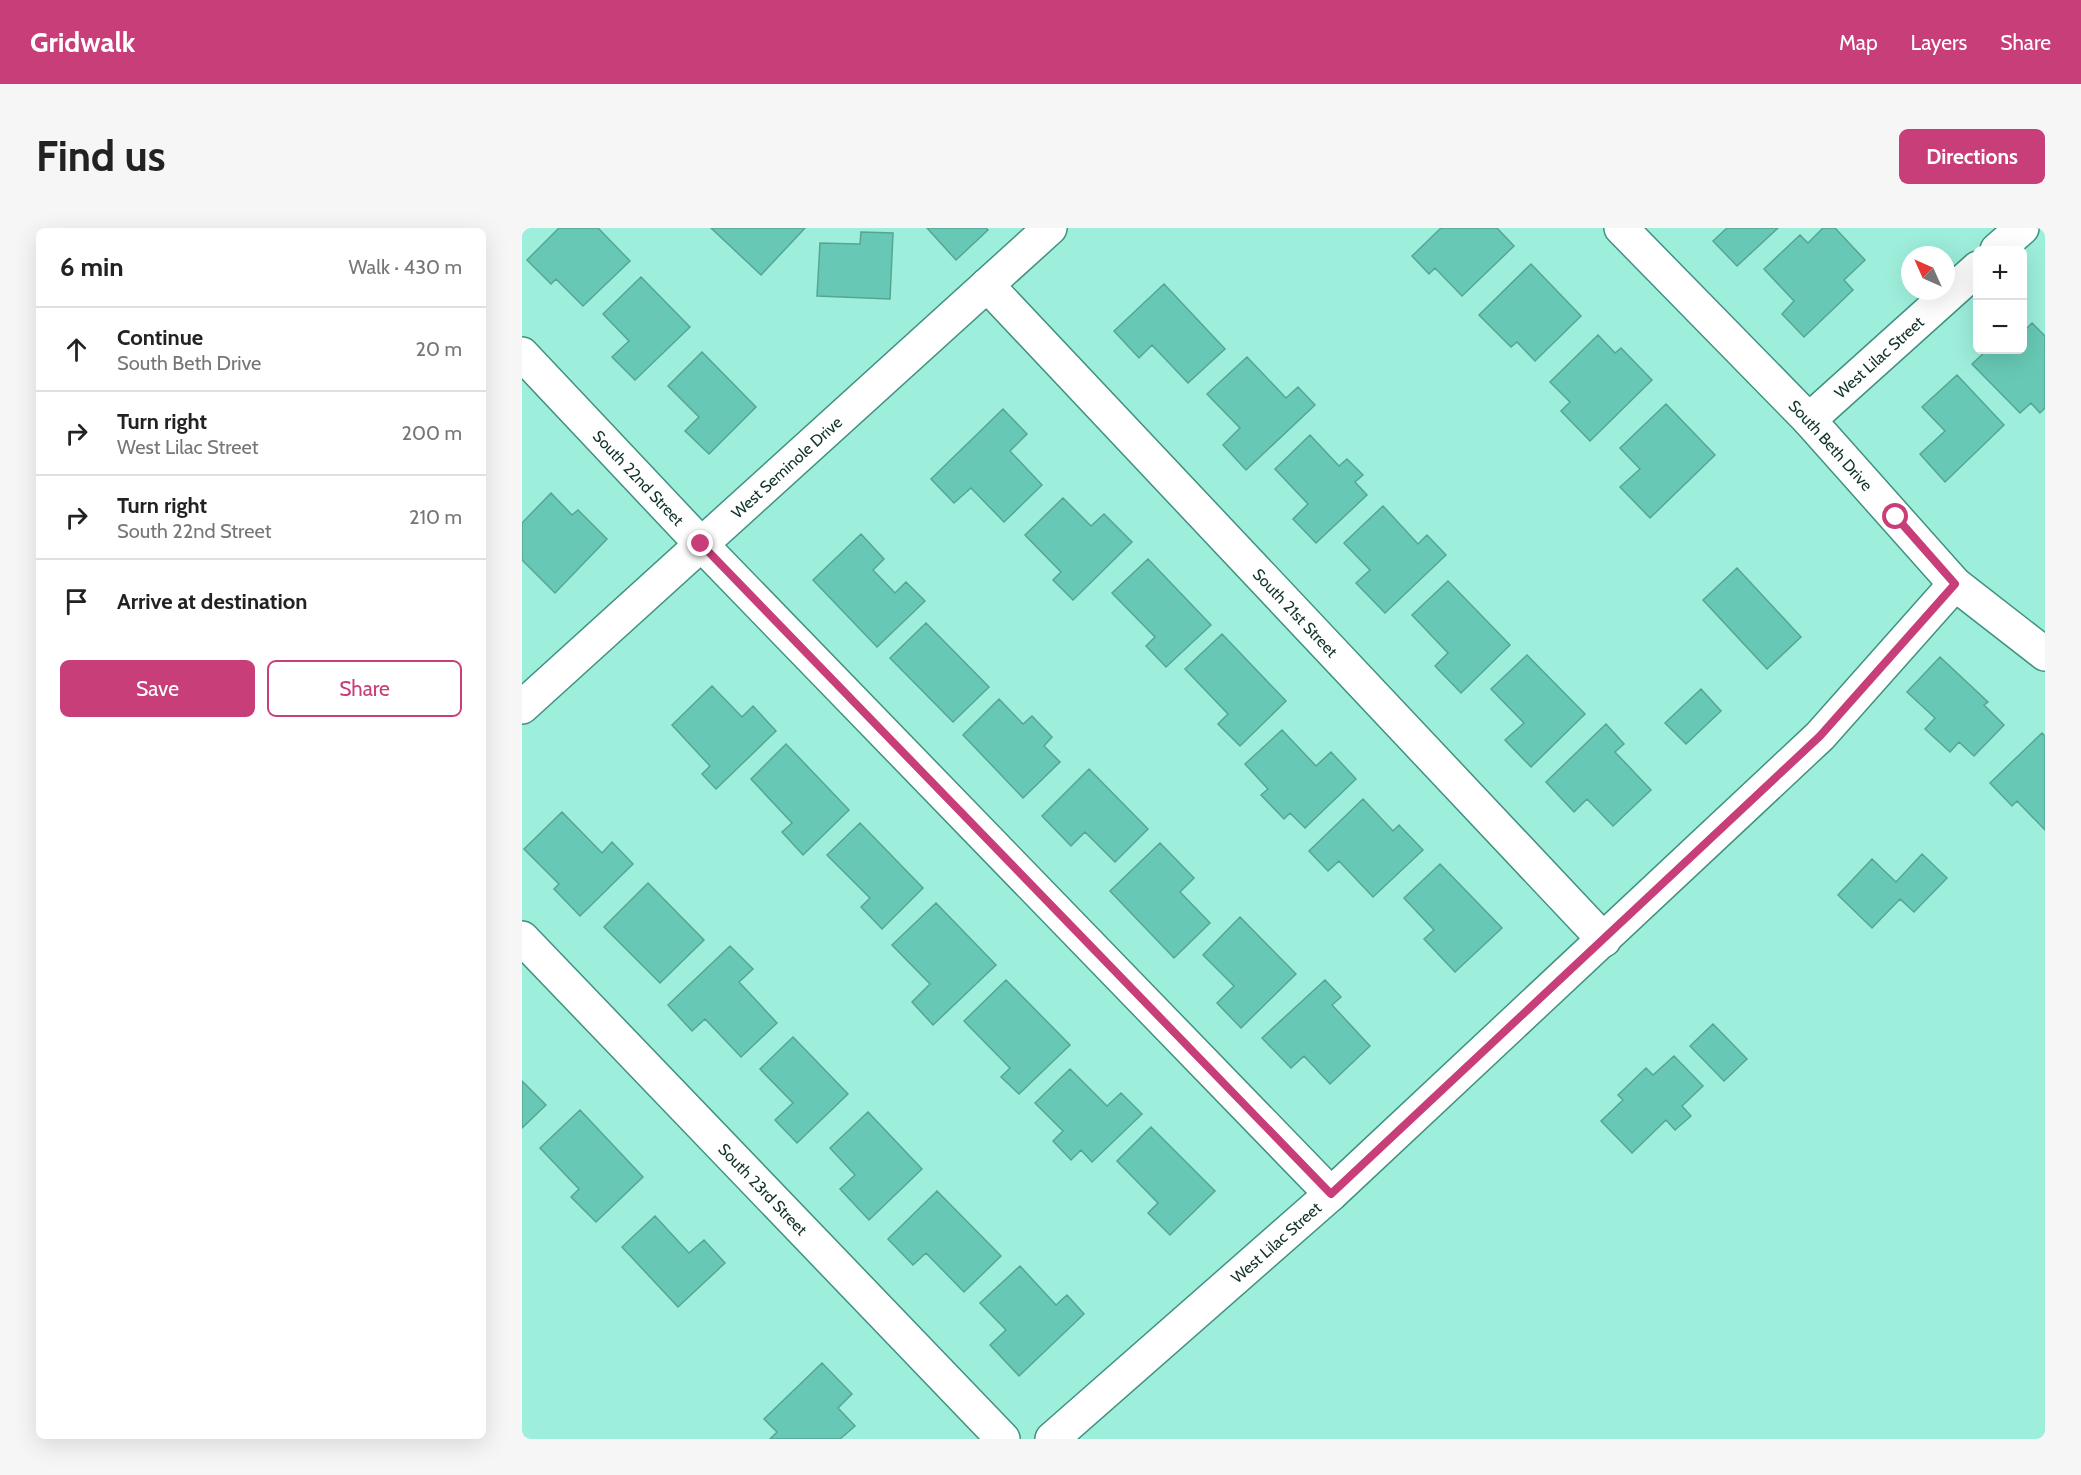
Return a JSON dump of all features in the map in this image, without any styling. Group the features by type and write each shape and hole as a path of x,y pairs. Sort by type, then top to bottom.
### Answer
{"street":[{"name":"West Seminole Drive","path":"522,707 1050,228"},
{"name":"South Beth Drive","path":"1621,228 1809,420 1955,584 2045,654"},
{"path":"2002,246 2022,228"},
{"name":"West Lilac Street","path":"1809,420 1973,272"},
{"name":"South 21st Street","path":"987,285 1604,940"},
{"name":"South 22nd Street","path":"522,354 701,544 1331,1194"},
{"name":"West Lilac Street","path":"1052,1439 1331,1194 1820,736 1955,584"},
{"name":"South 23rd Street","path":"522,938 1003,1439"}],"building":[{"path":"559,228 598,228 630,261 583,306 556,279 551,284 527,260"},
{"path":"711,228 805,228 761,275"},
{"path":"927,228 986,228 988,230 956,260"},
{"path":"1441,228 1497,228 1514,246 1462,296 1435,268 1429,274 1412,256"},
{"path":"1727,228 1778,228 1737,266 1713,241"},
{"path":"1823,228 1835,228 1865,260 1844,280 1853,290 1804,337 1782,314 1794,301 1764,269 1800,235 1808,243"},
{"path":"861,232 893,233 890,299 817,296 820,243 860,244"},
{"path":"1531,264 1581,316 1535,361 1517,342 1511,347 1479,315"},
{"path":"641,277 690,327 635,380 612,357 629,341 603,314"},
{"path":"1164,284 1225,349 1188,383 1152,345 1139,358 1114,331"},
{"path":"2032,323 2045,336 2045,408 2040,413 2031,403 2020,413 1972,364 1983,354 2027,354 2027,328"},
{"path":"1598,335 1615,353 1621,348 1652,380 1590,441 1561,411 1570,402 1550,382"},
{"path":"702,352 756,407 709,454 685,431 699,417 668,386"},
{"path":"1247,357 1286,398 1298,387 1315,405 1246,470 1223,445 1240,428 1207,394"},
{"path":"1957,375 2004,425 1945,482 1920,454 1945,431 1922,407"},
{"path":"1666,404 1715,455 1650,518 1620,487 1640,469 1620,448"},
{"path":"1003,409 1027,434 1010,451 1042,485 1004,522 971,488 954,503 931,479"},
{"path":"1310,435 1339,466 1347,459 1363,475 1355,482 1367,495 1316,543 1293,519 1308,504 1275,469"},
{"path":"551,493 572,515 578,510 607,539 555,593 522,560 522,523"},
{"path":"1063,498 1091,526 1104,514 1132,542 1073,600 1053,580 1061,572 1025,535"},
{"path":"1383,506 1418,544 1427,535 1446,555 1385,613 1356,583 1370,570 1344,543"},
{"path":"861,534 884,559 873,570 895,593 906,582 925,601 877,647 813,580"},
{"path":"1148,559 1211,625 1166,667 1146,646 1155,637 1112,593"},
{"path":"1737,568 1801,637 1767,669 1703,600"},
{"path":"1448,581 1510,645 1461,693 1435,666 1448,653 1412,615"},
{"path":"926,623 989,687 953,722 890,658"},
{"path":"1222,634 1286,701 1240,746 1218,724 1228,714 1185,669"},
{"path":"1527,655 1585,714 1531,767 1505,740 1524,723 1491,689"},
{"path":"1940,657 1988,702 1984,705 2004,725 1974,756 1959,742 1950,752 1925,729 1935,718 1907,692"},
{"path":"712,686 742,717 753,706 776,731 716,789 702,774 710,766 672,725"},
{"path":"1701,689 1721,711 1686,744 1665,723"},
{"path":"999,699 1023,724 1032,716 1052,737 1044,746 1060,762 1023,798 963,735"},
{"path":"1606,724 1624,744 1615,752 1651,790 1613,826 1587,799 1574,812 1546,782"},
{"path":"1282,730 1316,766 1331,752 1356,779 1305,828 1290,813 1284,819 1261,795 1268,789 1245,764"},
{"path":"2042,733 2045,736 2045,830 2017,801 2012,806 1990,783"},
{"path":"786,744 849,810 803,855 782,832 792,823 751,779"},
{"path":"1089,769 1148,829 1115,862 1085,832 1071,846 1042,816"},
{"path":"1363,799 1393,831 1399,825 1423,850 1373,897 1339,861 1328,871 1309,851"},
{"path":"562,812 602,853 612,842 633,864 580,916 554,889 559,884 524,849"},
{"path":"860,823 923,888 882,929 861,907 870,898 827,855"},
{"path":"1160,843 1194,878 1180,892 1210,923 1174,958 1110,891"},
{"path":"1922,854 1947,878 1914,912 1900,899 1872,928 1838,895 1872,859 1896,882"},
{"path":"1440,864 1502,928 1455,972 1424,939 1434,930 1404,898"},
{"path":"648,883 704,940 660,983 604,927"},
{"path":"936,903 996,965 933,1025 912,1002 930,984 892,945"},
{"path":"1240,917 1296,974 1241,1028 1217,1003 1234,986 1203,955"},
{"path":"730,946 753,969 739,982 777,1023 741,1057 705,1019 692,1031 668,1005"},
{"path":"1006,980 1070,1045 1019,1094 1001,1077 1010,1068 964,1021"},
{"path":"1325,980 1341,997 1332,1005 1370,1046 1330,1084 1304,1056 1291,1068 1262,1038"},
{"path":"1713,1024 1747,1059 1724,1081 1690,1046"},
{"path":"793,1037 848,1094 797,1143 775,1120 793,1103 760,1069"},
{"path":"1674,1056 1703,1086 1682,1106 1691,1116 1675,1130 1666,1120 1632,1153 1601,1121 1623,1100 1618,1095 1646,1068 1653,1075"},
{"path":"1070,1069 1107,1106 1121,1093 1142,1114 1092,1162 1081,1150 1071,1160 1053,1141 1063,1131 1035,1103"},
{"path":"522,1081 546,1105 522,1128"},
{"path":"580,1110 643,1177 596,1222 571,1197 579,1189 540,1148"},
{"path":"868,1112 922,1169 869,1220 840,1189 855,1175 830,1148"},
{"path":"1151,1127 1215,1191 1170,1235 1148,1213 1158,1203 1117,1161"},
{"path":"937,1191 1001,1256 964,1292 926,1253 913,1265 888,1239"},
{"path":"655,1216 689,1253 704,1240 725,1263 678,1307 622,1247"},
{"path":"1020,1266 1056,1305 1067,1295 1084,1314 1019,1376 990,1345 1006,1330 980,1303"},
{"path":"822,1363 852,1394 838,1408 855,1426 840,1439 770,1439 777,1432 764,1419"}],"route":[{"path":"701,544 1331,1194 1820,736 1955,584 1896,517"}]}
